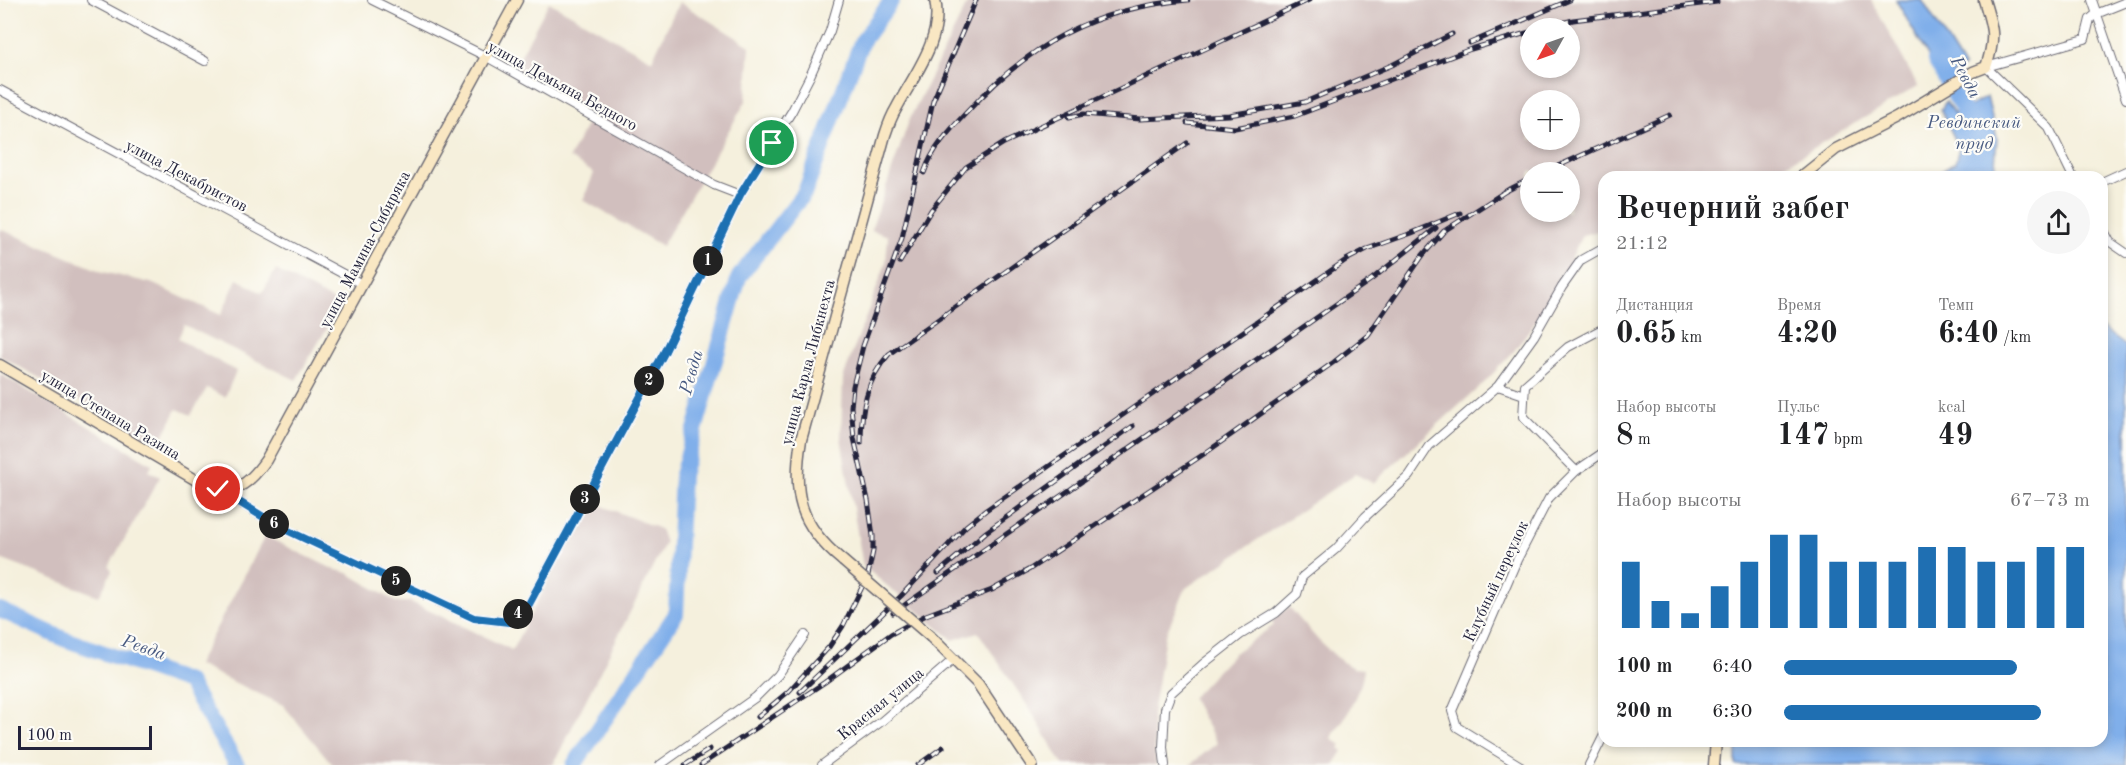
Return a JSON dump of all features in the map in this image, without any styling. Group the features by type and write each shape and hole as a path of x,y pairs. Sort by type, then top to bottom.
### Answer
{"street":[{"path":"92,0 205,61"},
{"name":"улица Демьяна Бедного","path":"372,0 485,56 700,177 740,195"},
{"name":"улица Мамина-Сибиряка","path":"218,489 234,489 242,486 260,469 517,0"},
{"path":"740,195 810,76 830,31 839,0"},
{"name":"улица Карла Либкнехта","path":"935,0 936,21 926,54 894,111 885,135 801,440 796,484 801,507 812,528 827,547 932,637 970,674 986,694 1032,765"},
{"path":"1984,0 1993,28 1993,47 1986,66"},
{"path":"2092,0 2126,99"},
{"path":"1808,171 1836,148 1897,118 1973,72 1986,66 2085,39 2090,19 2096,14 2126,2"},
{"path":"1986,66 2049,128 2070,171"},
{"name":"улица Декабристов","path":"0,90 362,284"},
{"path":"2108,179 2126,171"},
{"name":"улица Степана Разина","path":"0,365 189,477 218,489 278,526 474,618 509,622 529,604 665,351 740,195"},
{"path":"2108,238 2126,253"},
{"path":"1165,765 1163,747 1165,709 1171,693 1203,664 1240,635 1276,613 1297,594 1302,577 1336,549 1365,517 1409,476 1429,446 1498,386 1534,336 1562,287 1581,260 1598,250"},
{"path":"1576,471 1522,417 1524,385 1568,347 1598,331"},
{"path":"1498,386 1524,395"},
{"name":"Клубный переулок","path":"1519,765 1457,727 1452,711 1517,560 1549,498 1576,471 1598,456"},
{"path":"660,765 739,710 762,691 778,675 805,635"},
{"name":"Красная улица","path":"822,765 882,721 954,659"},
{"path":"1589,765 1598,747"},
{"path":"1714,765 1716,747"}],"shaded area":[{"path":"969,0 1871,0 1918,86 1775,171 1598,171 1598,231 1582,235 1555,294 1514,351 1484,383 1373,483 1355,474 1186,588 1165,636 1152,715 1156,765 1063,765 1031,711 978,632 953,640 863,566 841,438 843,378 886,263 888,236 871,230 910,118"},
{"path":"549,2 652,60 679,2 750,46 746,101 662,246 583,200 594,173 569,158 595,108 588,92 581,105 514,68"},
{"path":"0,229 103,272 151,283 221,315 237,279 262,293 276,270 341,305 296,380 184,325 178,339 236,371 225,397 207,388 191,415 177,409 159,444 0,356"},
{"path":"0,374 152,464 149,471 160,477 109,566 112,571 99,596 0,559"},
{"path":"590,501 660,529 665,543 553,765 333,765 283,705 197,665 265,536 333,569 348,573 396,602 411,602 512,650"},
{"path":"1289,607 1319,641 1341,661 1353,668 1364,669 1361,684 1348,713 1331,738 1341,745 1339,748 1343,751 1334,765 1190,765 1217,743 1192,698 1233,654 1274,625 1271,621"}],"water":[{"path":"1896,0 1922,0 1964,67 1942,81"},
{"name":"Ревдинский пруд","path":"1987,97 1997,138 1994,171 1942,171 1955,163 1959,148 1941,110 1946,101 1954,114"},
{"path":"2108,332 2126,346 2126,765 1736,765 1736,747 2108,747"}],"waterway":[{"name":"Ревда","path":"574,765 676,614 682,475 739,277 805,192 861,43 892,0"},
{"name":"Ревда","path":"1935,60 1963,110 1969,131"},
{"name":"Ревда","path":"0,610 64,639 188,682 237,765"}],"railway":[{"path":"758,717 789,691 829,647 843,626 868,575 873,551 873,536 868,500 854,438 851,407 853,386 863,346 902,238 933,101 976,0"},
{"path":"924,173 936,148 947,134 990,89 1014,67 1039,49 1093,21 1123,11 1188,0"},
{"path":"900,262 931,210 966,167 1004,143 1309,0"},
{"path":"1470,43 1570,0"},
{"path":"1580,19 1717,2"},
{"path":"1069,117 1084,114 1140,119 1229,115 1305,102 1392,65 1452,34"},
{"path":"1187,123 1235,128 1295,116 1471,49 1520,35"},
{"path":"1567,162 1670,115"},
{"path":"861,443 866,396 875,374 889,354 1187,143"},
{"path":"1502,193 1520,184"},
{"path":"701,765 825,682 891,634 926,615 992,590 1030,569 1204,454 1334,362 1368,335 1423,255 1444,231 1509,189"},
{"path":"800,692 901,596 966,526 986,510 1346,260 1367,249 1460,213"},
{"path":"893,613 1372,279 1436,228"},
{"path":"938,573 986,532 1133,426"},
{"path":"918,765 943,747"},
{"path":"685,765 710,749"}],"route":[{"path":"218,489 278,526 474,618 509,622 529,604 665,351 740,195 772,143"}]}
